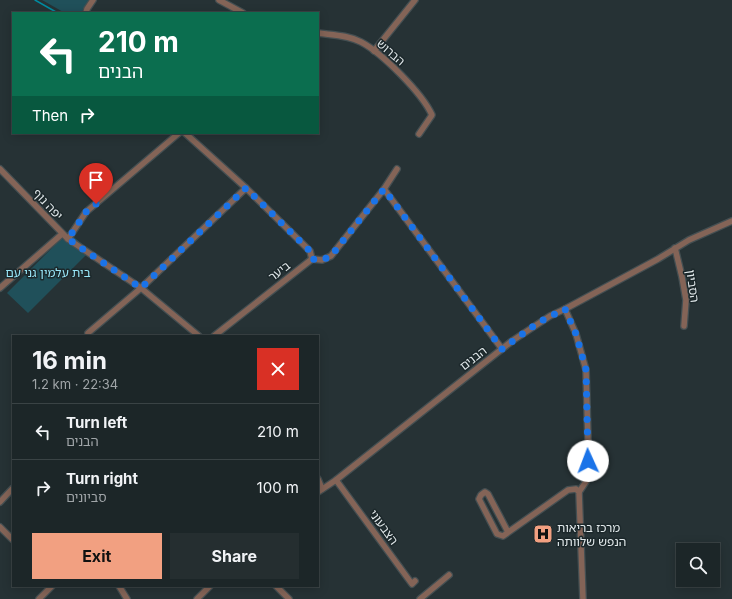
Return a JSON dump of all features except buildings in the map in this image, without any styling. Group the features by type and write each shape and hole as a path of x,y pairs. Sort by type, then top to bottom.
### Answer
{"street":[{"path":"87,12 93,0"},
{"path":"219,0 241,12"},
{"path":"374,51 415,0"},
{"name":"הברוש","path":"319,33 339,35 362,42 394,68 416,91 429,108 432,115 419,134"},
{"path":"68,239 86,212 178,134"},
{"path":"186,134 246,188 310,251 312,259"},
{"name":"יפה נוף","path":"0,169 62,234 141,288 198,335"},
{"name":"ביער","path":"215,335 312,259 322,260 331,256 384,189 397,169"},
{"path":"88,333 141,288 246,188"},
{"path":"384,189 502,349"},
{"name":"הבנים","path":"320,490 336,480 502,349 539,322 689,240 732,221"},
{"path":"0,288 62,234"},
{"name":"הסביון","path":"675,248 686,300 684,326"},
{"path":"565,309 576,334 586,370 589,477 579,492 583,599"},
{"name":"הצבעוני","path":"336,480 412,584 415,581"},
{"path":"0,502 12,489"},
{"path":"508,532 488,494 485,492 479,499 497,534 503,536 568,490 576,489 579,492"},
{"path":"0,527 12,539"},
{"path":"420,599 449,575"},
{"path":"39,599 51,587"},
{"path":"120,587 127,599"},
{"path":"197,599 209,587"},
{"path":"277,587 289,599"}],"green space":[{"path":"42,0 89,0 82,12 63,12"},
{"name":"בית עלמין גני עם","path":"68,232 90,251 28,313 7,293"}],"waterway":[{"path":"35,0 56,12"}],"place":[{"name":"מרכז בריאות הנפש שלוותה","path":"543,534"}],"route":[{"path":"96,204 86,212 68,239 141,288 246,188 310,251 312,259 322,260 331,256 384,189 502,349 539,322 565,309 576,334 586,370 588,461"}]}
